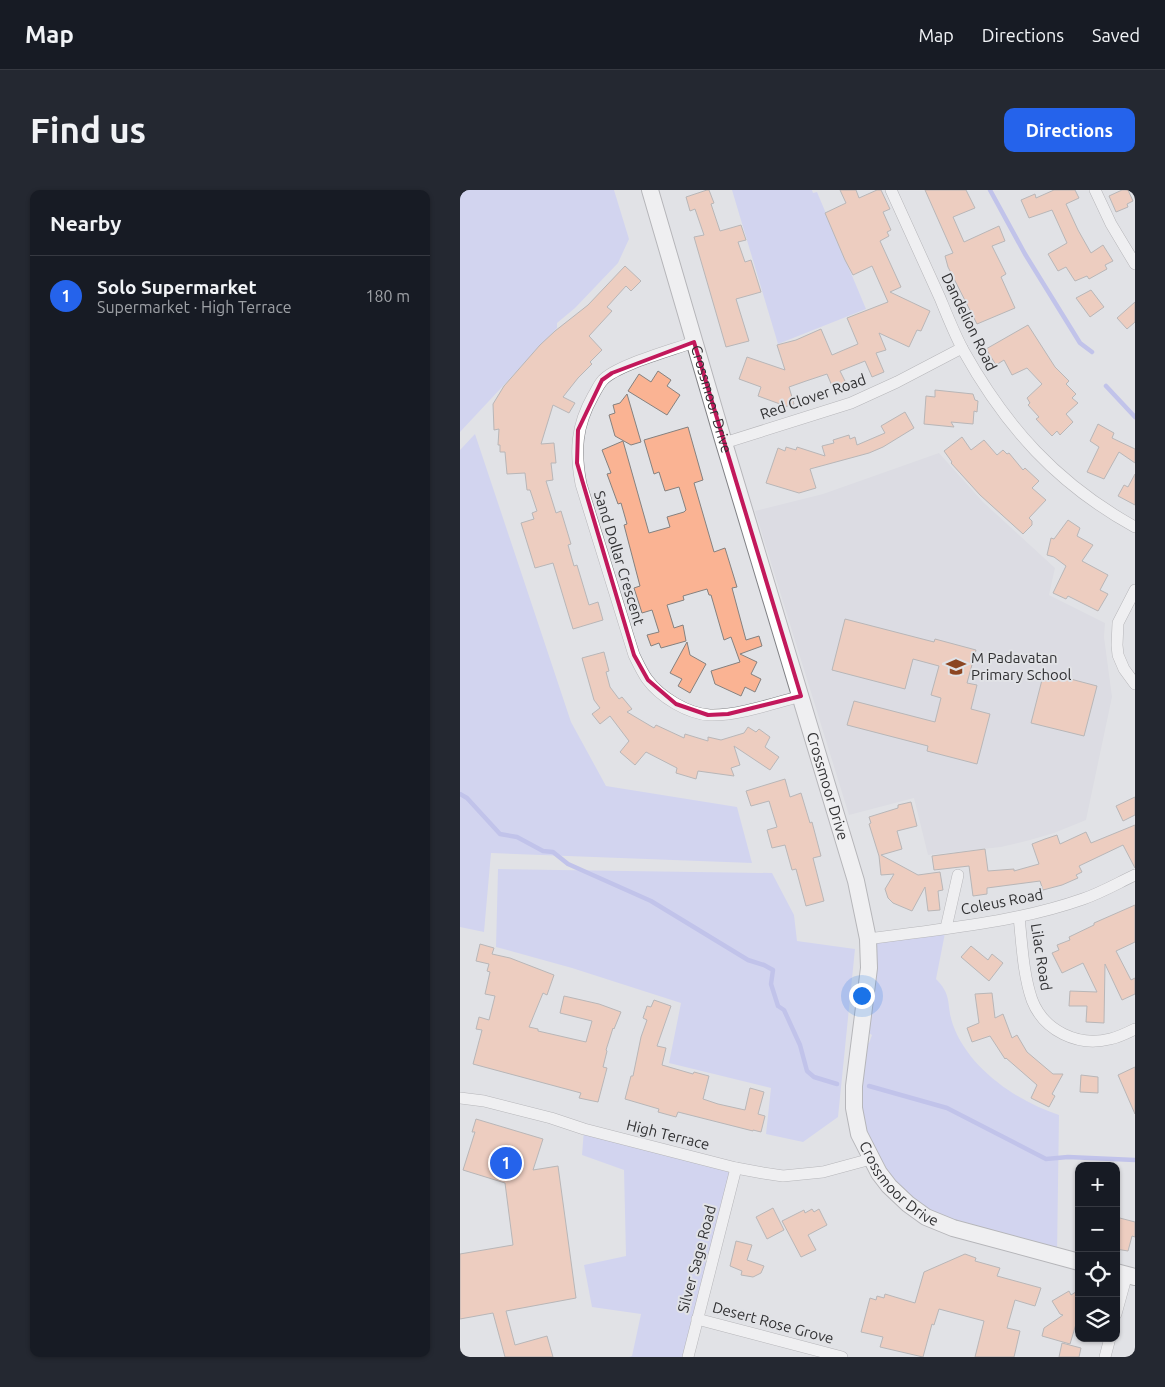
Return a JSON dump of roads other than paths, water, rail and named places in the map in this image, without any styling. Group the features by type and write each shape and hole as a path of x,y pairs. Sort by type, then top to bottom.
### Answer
{"street":[{"name":"Crossmoor Drive","path":"650,190 856,881 868,939 868,984 854,1086 854,1108 859,1134 871,1159 889,1186 908,1204 926,1217 953,1228 1075,1261"},
{"name":"Dandelion Road","path":"891,190 962,348 1002,411 1058,475 1108,512 1135,527"},
{"path":"1095,190 1111,224 1135,264"},
{"name":"Sand Dollar Crescent","path":"694,342 633,363 602,380 578,430 577,463 581,484 634,655 648,680 669,700 708,715 728,714 801,696"},
{"name":"Red Clover Road","path":"724,443 851,403 897,382 962,348"},
{"path":"1135,590 1118,623 1117,645 1118,655 1124,670 1135,684"},
{"path":"946,928 958,875"},
{"name":"Coleus Road","path":"868,939 1019,917 1084,899 1135,875"},
{"name":"Lilac Road","path":"1019,917 1025,970 1031,998 1050,1026 1070,1037 1096,1041 1110,1039 1135,1029"},
{"name":"High Terrace","path":"460,1098 552,1118 584,1129 736,1168 783,1176 838,1169 871,1159"},
{"name":"Silver Sage Road","path":"688,1357 736,1168"},
{"path":"1120,1298 1126,1274"},
{"name":"Desert Rose Grove","path":"697,1319 842,1357"},
{"path":"1105,1357 1109,1342"}],"waterway":[{"path":"990,190 1025,254 1080,343 1092,352"},
{"path":"1106,386 1135,417"},
{"path":"460,794 467,798 500,834 517,837 543,851 553,852 568,864 651,901 748,960 773,970 771,984 778,1006 784,1010 800,1045 807,1071 814,1077 837,1084"},
{"path":"869,1086 947,1108 1046,1159 1068,1157 1135,1160"}],"place":[{"name":"M Padavatan Primary School","path":"956,667"},
{"name":"Solo Supermarket","path":"506,1163"}]}
